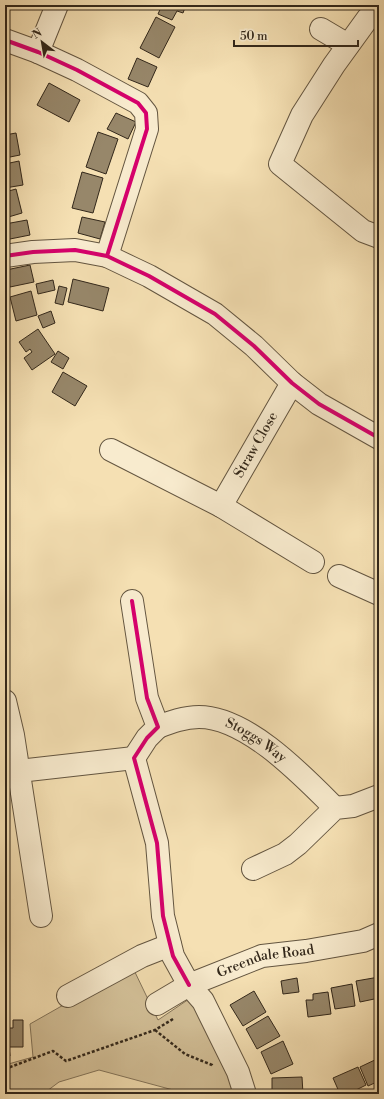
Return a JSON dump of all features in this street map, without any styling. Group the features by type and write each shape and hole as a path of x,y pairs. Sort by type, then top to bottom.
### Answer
{"street":[{"path":"38,52 57,5"},
{"path":"368,18 334,65 302,115 280,164 363,231 379,237"},
{"path":"321,29 348,45"},
{"path":"5,40 38,52 78,70 138,103 146,113 147,129 107,256"},
{"path":"5,256 33,252 75,250 107,256 149,276 215,314 254,346 292,383 319,404 379,438"},
{"name":"Straw Close","path":"221,506 292,383"},
{"path":"111,450 221,506 313,562"},
{"path":"339,576 379,594"},
{"path":"132,601 147,698 158,727 146,738 134,758 157,843 163,916 172,950 190,985 203,1001 238,1072 244,1094"},
{"path":"5,701 13,735 42,916"},
{"name":"Stoggs Way","path":"158,727 184,718 199,717 219,719 226,722 264,744 299,772 335,808"},
{"path":"19,771 134,758"},
{"path":"253,869 285,854 298,844 335,808 354,806 379,796"},
{"name":"Greendale Road","path":"157,1004 190,985 262,956 306,951 363,941 379,934"},
{"path":"68,996 142,956 172,950"}],"path":[{"path":"155,1030 185,1054 212,1065 215,1071"}],"shaded area":[{"path":"132,966 158,1020 192,997 239,1094 188,1094 99,1070 59,1082 43,1094 5,1094 5,1065 33,1057 30,1024"}],"building":[{"path":"162,5 186,5 183,13 177,11 172,20 158,14"},
{"path":"156,17 175,27 159,58 140,48"},
{"path":"137,58 157,67 148,87 128,79"},
{"path":"49,83 80,100 69,122 37,105"},
{"path":"116,113 136,122 128,139 107,129"},
{"path":"98,132 118,139 106,174 86,167"},
{"path":"16,133 20,155 5,158 5,135"},
{"path":"19,161 23,185 5,188 5,164"},
{"path":"82,172 103,178 93,213 72,208"},
{"path":"16,189 22,213 5,218 5,192"},
{"path":"82,217 105,222 100,239 78,233"},
{"path":"27,220 30,235 5,240 5,224"},
{"path":"30,265 34,282 10,287 6,270"},
{"path":"73,279 109,288 103,311 68,302"},
{"path":"53,280 55,290 38,294 36,284"},
{"path":"59,286 67,288 63,305 55,303"},
{"path":"31,291 37,315 16,321 10,297"},
{"path":"51,311 55,323 43,328 38,316"},
{"path":"38,329 55,354 32,370 24,358 32,352 30,349 26,352 19,342"},
{"path":"58,351 69,358 63,369 51,362"},
{"path":"63,372 87,386 75,406 52,392"},
{"path":"379,977 379,998 360,1002 356,981"},
{"path":"297,978 299,992 283,994 281,981"},
{"path":"352,984 355,1006 335,1009 331,988"},
{"path":"254,991 266,1012 243,1026 230,1005"},
{"path":"328,992 331,1014 308,1017 306,1000 313,1000 313,994"},
{"path":"268,1016 280,1036 257,1049 246,1029"},
{"path":"13,1020 23,1020 23,1047 9,1047 10,1056 5,1056 5,1028 13,1028"},
{"path":"283,1041 293,1064 271,1074 261,1052"},
{"path":"379,1058 379,1081 368,1086 360,1067"},
{"path":"358,1067 366,1085 348,1094 340,1094 333,1078"},
{"path":"302,1077 303,1094 272,1094 272,1078"}],"cycle path":[{"path":"5,40 38,52 77,70 138,103 146,113 147,129 107,256"},
{"path":"5,256 33,252 75,250 107,256 149,276 215,314 254,346 292,383 319,404 379,438"},
{"path":"132,601 147,698 158,727 147,738 134,758 157,843 163,916 173,956 189,985"}]}
